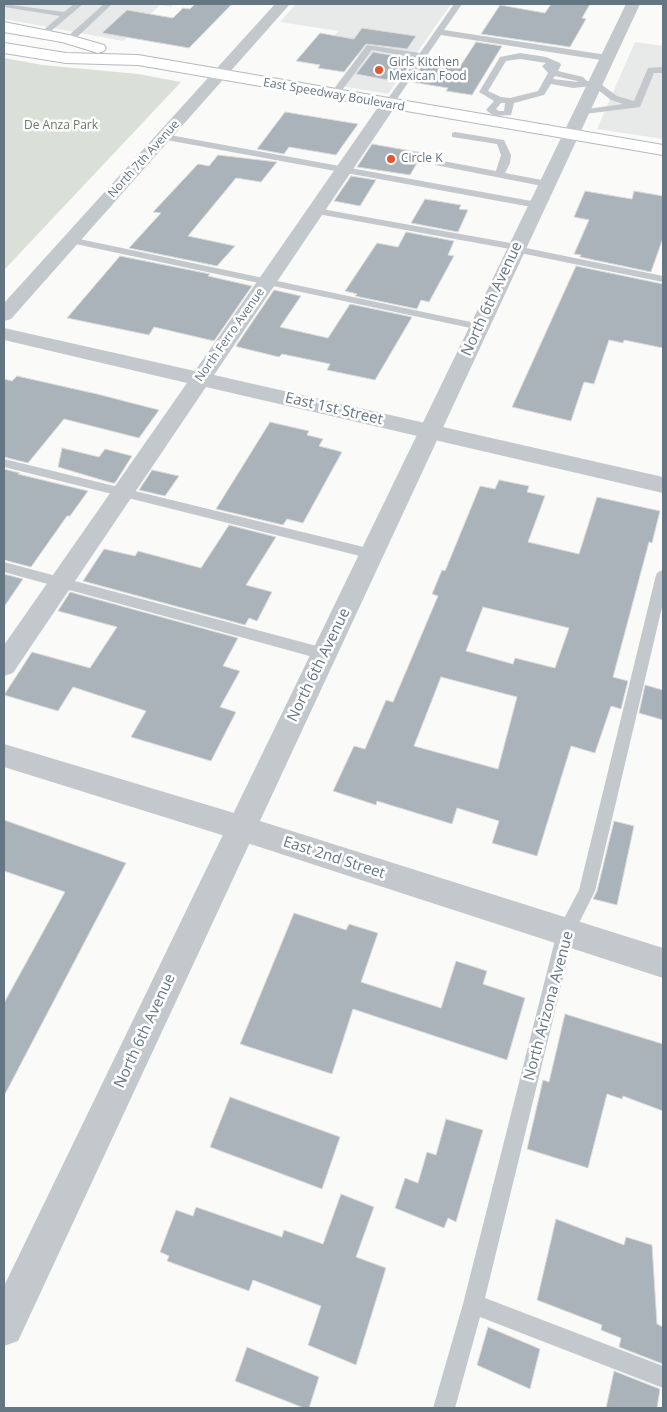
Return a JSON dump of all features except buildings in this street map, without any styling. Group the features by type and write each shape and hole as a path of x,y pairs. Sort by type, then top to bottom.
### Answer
{"main road":[{"path":"4,27 86,44 138,60"},
{"name":"East Speedway Boulevard","path":"4,48 66,58 138,60 465,117 500,120 663,150"}],"street":[{"name":"North 7th Avenue","path":"4,315 283,4"},
{"name":"North 6th Avenue","path":"4,1326 571,134 589,84 607,58 633,4"},
{"name":"North Ferro Avenue","path":"4,666 390,104"},
{"name":"East 1st Street","path":"4,334 663,485"},
{"name":"East 2nd Street","path":"4,756 241,828 663,962"}],"lane":[{"path":"4,4 66,15"},
{"path":"44,34 79,4"},
{"path":"69,40 108,4"},
{"name":"North Ferro Avenue","path":"390,104 458,4"},
{"path":"438,32 607,58"},
{"path":"334,95 370,47 422,56"},
{"path":"520,56 543,58 558,65 541,93 510,101 499,100 483,92 503,59 520,56"},
{"path":"504,74 511,64 528,61 548,67 551,77"},
{"path":"637,105 651,70 663,70"},
{"path":"551,77 573,85 589,84 614,98 637,105"},
{"path":"483,92 495,91 498,87"},
{"path":"499,100 491,110 500,120 501,142 506,155 505,163 499,175"},
{"path":"500,120 508,113 510,101"},
{"path":"580,113 604,108 637,105"},
{"path":"465,117 452,139 501,142"},
{"path":"164,137 537,205"},
{"path":"438,163 547,184"},
{"path":"316,211 516,248 663,279"},
{"path":"70,240 480,327"},
{"path":"4,463 372,554"},
{"path":"4,567 324,654"},
{"name":"North Arizona Avenue","path":"444,1408 473,1304 566,932 587,891 663,575"},
{"path":"473,1304 663,1377"}],"shaded area":[{"path":"4,4 174,4 171,7 160,5 123,41 4,19"},
{"path":"296,4 451,4 388,94 336,85 359,56 323,50 338,31 280,22"},
{"path":"635,42 663,46 663,139 597,129"}],"green space":[{"name":"De Anza Park","path":"4,58 43,65 138,74 181,82 4,270"}],"place":[{"name":"Girls Kitchen Mexican Food","path":"379,70"},
{"name":"Circle K","path":"391,159"}]}
